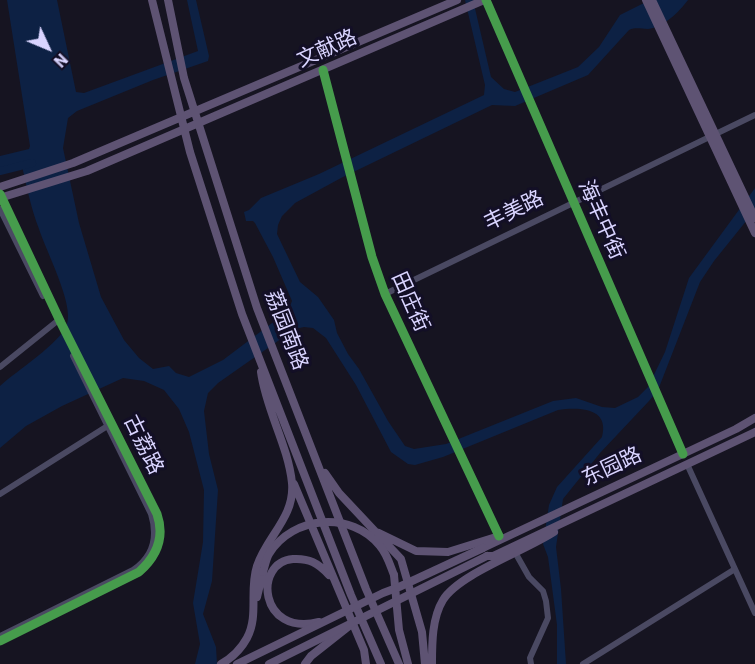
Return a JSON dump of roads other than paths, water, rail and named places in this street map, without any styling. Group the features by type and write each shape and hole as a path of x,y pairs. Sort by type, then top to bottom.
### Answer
{"main road":[{"name":"荔园南路","path":"153,0 181,117 219,245 251,336 351,595 381,664"},
{"name":"荔园南路","path":"168,0 184,78 194,112 266,329 366,589 399,664"},
{"path":"0,187 69,164 457,0"},
{"name":"文献路","path":"1,197 17,194 73,175 185,130 485,0"},
{"path":"646,0 663,30 741,196 754,230"},
{"path":"652,0 663,30"},
{"path":"741,196 755,218"},
{"path":"260,359 264,391 291,477 364,650 367,664"},
{"name":"东园路","path":"332,619 374,597 537,523 755,418"},
{"name":"东园路","path":"351,625 487,556 493,556 755,432"},
{"path":"317,462 339,493 401,559 422,632 425,664"},
{"path":"221,664 239,650 253,622 254,581 257,565 287,514 291,500 291,477"},
{"path":"432,664 435,623 442,603 463,580 540,541 576,517"},
{"path":"253,610 269,555 290,533 304,526 331,521 354,526 368,534 382,547 394,575 399,630 408,664"},
{"path":"375,531 416,551 448,552 537,523"},
{"path":"448,552 463,580"},
{"path":"332,619 310,624 292,624 278,616 270,604 268,590 270,575 277,565 288,559 310,559 333,580"},
{"path":"237,664 332,619"},
{"path":"270,664 351,625"},
{"path":"305,664 311,656 351,625"}],"street":[{"name":"海丰中街","path":"485,0 683,454"},
{"name":"田庄街","path":"323,70 372,257 385,294 499,536"},
{"name":"丰美路","path":"385,294 755,115"},
{"name":"古荔路","path":"1,197 59,324"},
{"name":"古荔路","path":"0,209 160,522 160,539 154,555 139,572 0,641"},
{"path":"0,367 59,324"},
{"name":"古荔路","path":"0,636 126,574 143,562 150,552 155,533 151,514 108,422"},
{"path":"0,494 108,422"},
{"path":"687,464 755,613"},
{"path":"516,554 528,577 543,591 546,601 548,618 530,658 531,664"},
{"path":"583,664 735,569"}],"water":[{"path":"7,0 57,0 76,92 84,93 198,51 187,0 196,0 209,56 208,61 153,80 77,111 68,118 63,148 79,223 101,297 124,340 139,358 153,369 169,366 176,373 189,377 223,360 288,311 292,301 255,223 246,221 244,212 261,198 319,174 484,95 485,85 465,0 473,0 491,77 504,89 515,92 578,67 599,47 620,15 650,0 688,0 676,14 660,25 648,29 629,30 588,75 515,106 492,105 341,178 295,203 282,216 278,225 277,234 300,282 318,297 334,320 337,333 348,354 388,421 405,446 414,449 446,444 553,401 576,398 602,407 615,408 638,397 648,387 665,352 689,278 755,188 755,210 700,282 658,390 600,453 563,499 556,547 566,664 557,664 557,625 548,557 543,544 549,505 557,487 602,437 601,420 597,414 590,411 558,410 443,457 415,465 408,464 391,452 356,385 326,338 313,328 295,329 218,383 208,393 204,411 209,454 218,490 212,581 203,614 216,647 217,664 195,664 200,644 193,603 203,542 204,490 189,432 179,409 164,390 144,381 123,378 62,406 26,426 0,448 0,386 57,339 67,324 68,315 63,291 42,239 29,198 22,166 10,165 0,168 0,156 29,149 30,146"}],"waterway":[{"path":"0,171 32,163"}]}
